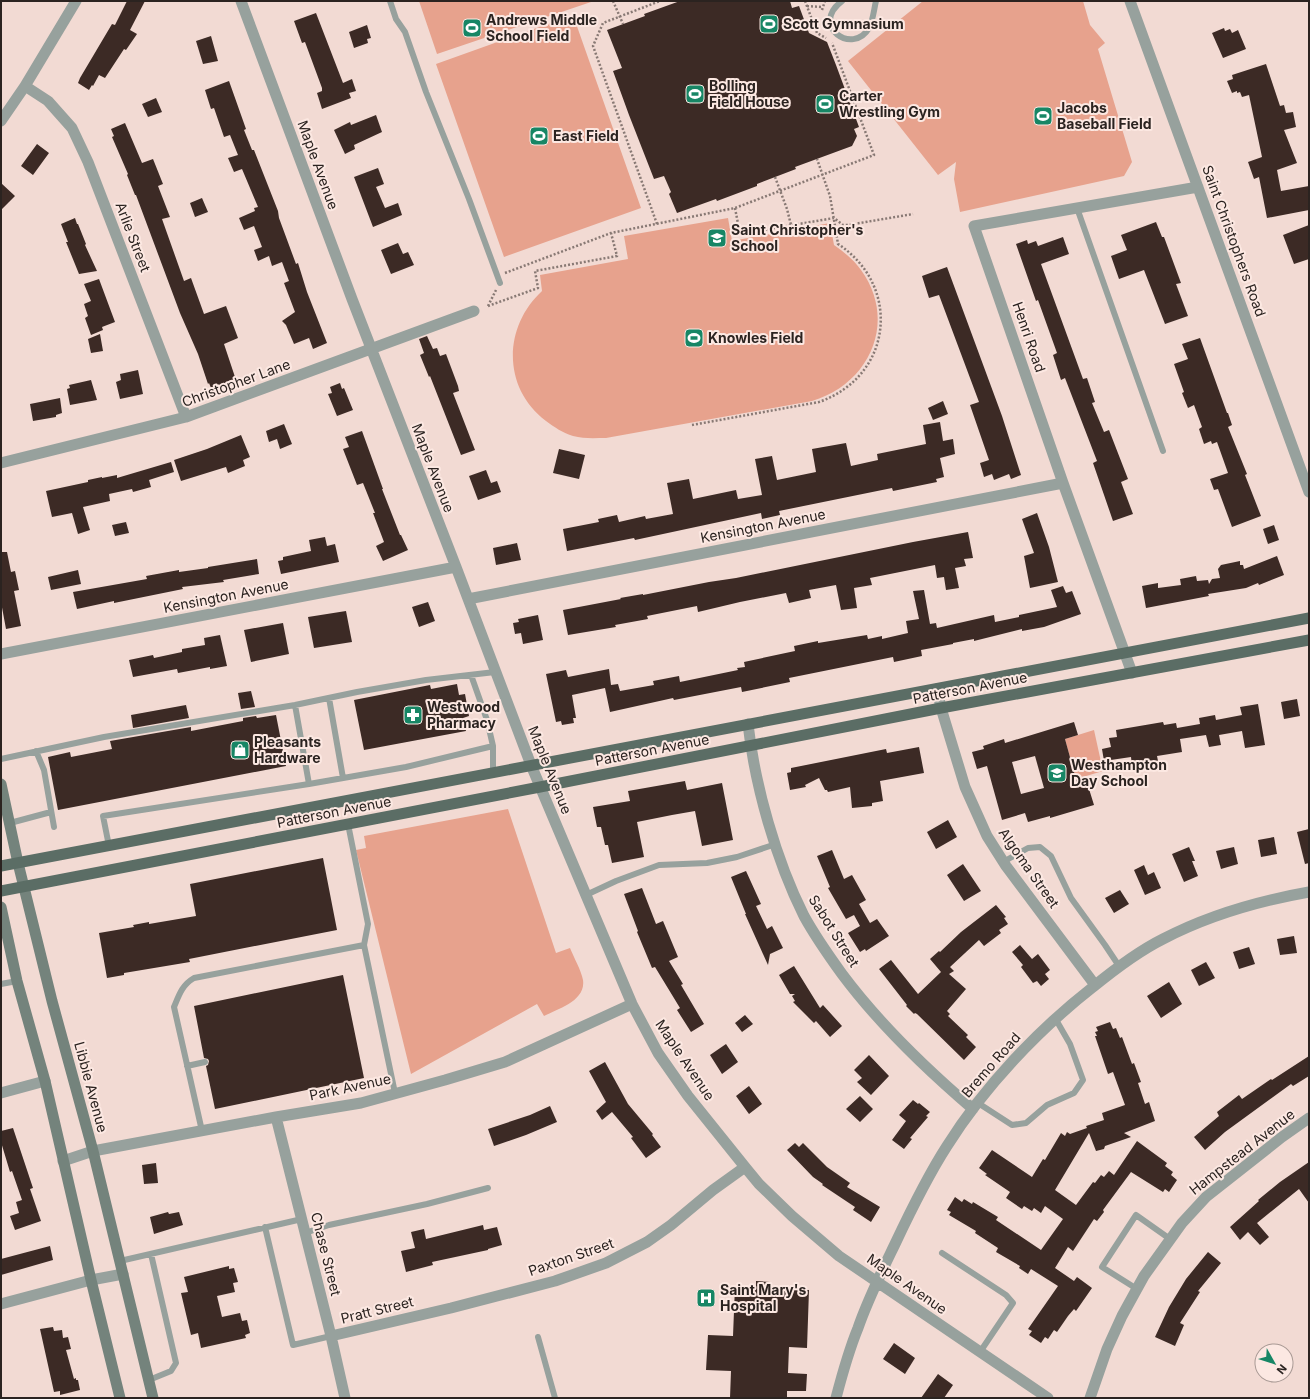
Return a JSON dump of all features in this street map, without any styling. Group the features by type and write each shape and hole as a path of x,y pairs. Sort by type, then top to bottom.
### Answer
{"main road":[{"name":"Patterson Avenue","path":"1,866 1309,618"},
{"name":"Patterson Avenue","path":"1,891 941,708 1309,640"},
{"name":"Libbie Avenue","path":"1,784 18,863 52,1001 94,1151 153,1398"},
{"path":"1,907 17,980 45,1081 120,1398"}],"street":[{"path":"1,121 25,86 76,1"},
{"name":"Maple Avenue","path":"241,1 371,348 531,765 632,1004 658,1053 684,1090 759,1184 815,1236 839,1256 1048,1398"},
{"name":"Saint Christophers Road","path":"1130,1 1309,492"},
{"name":"Arlie Street","path":"25,86 48,101 72,128 90,169 186,417"},
{"name":"Henri Road","path":"1132,673 1063,483 974,226 1198,187"},
{"name":"Christopher Lane","path":"1,463 186,417 474,311"},
{"name":"Kensington Avenue","path":"468,599 1063,483"},
{"name":"Kensington Avenue","path":"1,654 456,567"},
{"name":"Algoma Street","path":"937,688 941,708 965,787 988,836 1003,862 1095,985"},
{"name":"Sabot Street","path":"748,724 750,746 766,815 784,871 804,916 830,957 863,1001 878,1018 916,1058 975,1106"},
{"name":"Bremo Road","path":"836,1398 857,1328 919,1194 946,1147 975,1106 1013,1060 1055,1018 1095,985 1127,960 1162,939 1238,908 1272,899 1309,892"},
{"name":"Park Avenue","path":"63,1161 94,1151 276,1117 361,1103 506,1062 632,1004"},
{"path":"1,1093 45,1081"},
{"name":"Chase Street","path":"276,1117 345,1398"},
{"name":"Hampstead Avenue","path":"1090,1398 1107,1349 1122,1316 1144,1276 1182,1223 1206,1197 1282,1137 1309,1118"},
{"name":"Paxton Street","path":"430,1312 555,1281 606,1263 647,1242 745,1167"},
{"path":"1,1304 91,1280 123,1274"},
{"name":"Pratt Street","path":"331,1336 430,1312"}],"lane":[{"path":"390,1 396,19 405,32 426,92 500,283"},
{"path":"842,1 832,11 830,18 831,26 835,33 841,38 849,40 855,39 864,34 869,28 876,1"},
{"path":"1077,208 1163,451"},
{"path":"1,759 104,737 295,705 426,680 495,672"},
{"path":"471,675 487,720 493,746 493,772"},
{"path":"329,698 343,778"},
{"path":"295,705 308,784"},
{"path":"109,846 103,816 406,767 493,746"},
{"path":"36,751 44,770 54,827"},
{"path":"10,823 51,812"},
{"path":"348,824 368,924 364,945 396,1093"},
{"path":"586,895 616,881 659,865 707,863 737,857 776,844"},
{"path":"1003,862 1028,848 1040,848 1051,856 1071,898 1119,966"},
{"path":"202,1131 174,1007 179,993 187,982 194,978 364,945"},
{"path":"1,984 17,980"},
{"path":"975,1106 1012,1125 1026,1123 1048,1105 1074,1093 1083,1080 1070,1044 1055,1018"},
{"path":"187,1066 205,1062"},
{"path":"305,1232 329,1225 427,1204 488,1188"},
{"path":"1137,1289 1102,1267 1136,1215 1170,1239"},
{"path":"120,1261 302,1219"},
{"path":"265,1227 293,1345 331,1336"},
{"path":"942,1253 1006,1295 1013,1303 980,1352"},
{"path":"148,1380 171,1371 176,1363 151,1254"},
{"path":"538,1337 555,1398"}],"path":[{"path":"613,1 623,24"},
{"path":"657,224 592,46 603,23 660,1"},
{"path":"488,306 505,273 611,233 735,208 874,155 832,43 817,33 805,1"},
{"path":"806,6 822,7"},
{"path":"692,426 820,402 830,398 846,388 866,368 876,349 880,334 881,317 879,302 873,283 863,266 849,251 838,244 830,196 817,159"},
{"path":"775,177 787,209 791,225"},
{"path":"735,208 740,234 834,218 843,225 848,225 913,214"},
{"path":"474,311 538,288 535,271 617,256 611,233"}],"shaded area":[{"name":"Andrews Middle School Field","path":"419,1 594,1 437,54"},
{"path":"923,1 1083,1 1090,25 1105,43 1098,49 1132,162 1124,176 960,212 954,179 956,162 938,175 848,61"},
{"name":"East Field","path":"573,15 641,208 504,257 436,64"},
{"path":"728,218 732,241 830,223 834,245 849,256 861,270 872,290 877,310 877,329 872,348 863,366 849,381 832,393 812,401 606,438 585,438 569,435 546,421 532,407 521,392 515,375 513,357 515,339 520,322 529,306 542,291 540,275 628,259 624,236"},
{"path":"1094,730 1103,771 1076,779 1065,739"},
{"path":"508,809 556,953 570,948 582,976 583,987 576,999 563,1007 544,1016 537,1004 411,1074 356,850 366,848 364,836"}],"building":[{"path":"127,1 145,1 130,30 137,34 126,50 124,49 105,78 99,75 89,90 78,83 80,78 112,24 115,25"},
{"name":"Bolling Field House","path":"680,1 790,1 792,8 799,6 809,33 827,42 836,65 859,127 854,129 857,136 852,146 795,167 796,169 757,184 757,186 717,201 716,199 677,213 669,194 671,192 664,176 654,179 629,115 613,71 622,68 607,30 645,16 644,14"},
{"path":"316,13 343,83 352,79 356,91 349,93 351,98 322,109 317,93 322,91 322,88 305,42 302,43 294,21"},
{"path":"367,25 371,38 367,39 368,43 354,48 349,32"},
{"path":"1224,28 1225,31 1230,29 1232,33 1238,30 1246,49 1223,58 1212,33"},
{"path":"211,36 218,61 203,64 196,41"},
{"path":"1266,64 1280,106 1284,105 1286,113 1293,112 1296,127 1284,130 1297,163 1277,170 1281,191 1309,186 1309,210 1267,218 1259,177 1254,179 1248,162 1262,157 1249,95 1242,97 1240,92 1237,93 1237,91 1232,93 1227,81 1233,79 1232,75"},
{"path":"229,81 246,129 244,130 252,150 254,150 278,211 279,218 296,264 298,263 307,292 327,343 313,349 309,338 294,344 286,325 282,321 295,312 284,283 289,281 282,262 272,266 269,256 258,261 254,250 262,247 254,226 244,230 239,218 255,211 254,208 258,207 242,169 234,172 228,158 238,155 230,135 224,137 214,108 211,109 205,90"},
{"path":"156,98 162,112 148,117 142,104"},
{"path":"376,115 382,132 354,145 355,149 345,154 334,130 350,122 351,125"},
{"path":"125,123 142,163 153,159 163,184 158,186 170,217 162,219 184,281 191,278 204,314 226,306 238,338 224,344 236,380 211,388 209,383 208,384 198,354 180,313 136,195 127,175 128,174 112,137 114,136 111,129"},
{"path":"37,144 49,153 33,175 21,166"},
{"path":"378,168 384,184 376,187 385,208 398,203 402,215 373,227 354,177"},
{"path":"1,183 15,196 1,210"},
{"path":"202,198 208,212 195,217 190,203"},
{"path":"75,218 97,271 79,274 66,242 68,242 61,224"},
{"path":"1156,222 1162,237 1164,237 1181,283 1176,284 1188,316 1165,324 1144,270 1119,279 1111,256 1127,250 1121,235"},
{"path":"1309,225 1309,259 1294,264 1283,235"},
{"path":"1063,237 1069,254 1041,264 1083,379 1087,378 1095,402 1092,403 1104,432 1109,430 1128,479 1121,482 1133,514 1113,521 1093,463 1097,461 1065,378 1061,380 1053,355 1057,353 1038,300 1036,301 1016,244 1027,240 1028,244 1036,241 1038,246"},
{"path":"398,243 403,254 408,252 414,265 391,274 381,250"},
{"path":"947,267 1002,416 1021,475 1011,479 1009,474 994,480 992,474 984,477 980,463 989,460 970,405 979,402 939,295 929,298 922,276"},
{"path":"99,279 115,322 102,327 103,330 91,335 85,318 88,316 84,304 91,301 84,284"},
{"path":"100,334 103,351 91,353 88,339"},
{"path":"427,336 433,349 437,348 440,356 446,354 458,386 459,391 453,393 475,450 461,455 430,376 429,377 420,355 424,353 419,339"},
{"path":"1200,338 1232,425 1228,427 1247,474 1245,475 1261,516 1232,527 1218,489 1214,490 1210,479 1228,473 1217,442 1212,444 1211,441 1204,444 1199,429 1202,427 1194,405 1188,408 1174,364 1188,359 1182,344"},
{"path":"138,370 143,394 120,399 116,382 121,380 120,374"},
{"path":"91,380 97,400 70,405 67,389 70,388 69,385"},
{"path":"340,383 342,389 344,388 353,410 337,416 328,394 332,393 330,387"},
{"path":"60,398 62,413 56,415 56,417 33,421 30,404"},
{"path":"943,401 948,414 933,420 928,408"},
{"path":"940,422 943,441 953,439 955,454 940,458 944,477 936,479 937,482 893,491 892,488 779,511 780,515 762,519 761,513 635,540 634,538 567,551 563,529 599,522 598,519 617,515 619,522 645,516 646,519 673,514 667,483 689,479 693,499 736,490 738,499 762,495 755,459 772,456 777,480 816,472 812,449 846,443 851,466 878,460 877,454 926,444 923,425"},
{"path":"284,424 292,444 280,449 277,439 269,442 266,431"},
{"path":"362,431 382,489 400,535 408,550 383,561 376,546 384,542 373,513 375,513 363,483 357,485 343,449 349,447 345,437"},
{"path":"241,435 250,457 243,460 245,466 228,473 226,467 181,481 174,460 207,449"},
{"path":"559,449 585,455 579,479 553,473"},
{"path":"171,462 174,472 149,480 151,487 133,492 132,489 109,494 110,501 83,507 90,530 78,534 72,513 52,517 46,491 88,482 88,480 102,477 117,475 117,478"},
{"path":"486,470 491,483 497,481 501,492 478,500 469,476"},
{"path":"1037,513 1049,547 1058,582 1030,588 1024,556 1034,553 1022,519"},
{"path":"126,522 129,533 115,536 112,525"},
{"path":"1274,525 1279,540 1268,544 1263,529"},
{"path":"968,532 973,558 964,559 966,566 955,568 959,588 946,590 944,577 937,578 935,565 870,578 872,585 854,588 857,608 841,610 836,585 809,590 811,598 789,603 786,593 698,612 697,606 647,616 648,619 615,625 616,627 568,635 563,610 621,599 620,598 736,578"},
{"path":"325,537 327,546 335,544 339,562 281,574 278,561 283,560 283,557 311,551 309,540"},
{"path":"517,543 521,560 496,565 493,548"},
{"path":"1,552 7,552 11,572 15,571 19,590 14,591 21,626 6,629 1,602"},
{"path":"1277,556 1284,575 1259,585 1258,583 1246,588 1208,594 1209,596 1146,608 1142,586 1158,583 1158,588 1181,585 1180,579 1196,576 1197,581 1208,580 1209,584 1212,579 1220,578 1218,569 1221,565 1240,561 1240,565 1243,565 1244,569"},
{"path":"257,559 259,574 223,580 224,582 182,587 183,589 114,603 114,601 77,609 73,592 147,579 146,576 179,570 179,572 208,568"},
{"path":"78,570 81,584 51,590 48,577"},
{"path":"1063,586 1066,593 1072,591 1081,614 1044,627 1022,631 1022,629 974,641 974,639 921,650 922,656 894,662 893,657 789,678 790,682 742,692 741,687 674,700 673,698 610,712 605,688 572,695 576,718 573,718 574,723 562,725 561,721 556,722 546,674 566,670 568,677 609,669 611,685 618,684 620,691 654,685 653,681 679,676 680,682 738,670 737,668 745,667 744,662 795,651 794,646 818,641 818,643 867,635 868,639 882,636 882,639 908,633 906,621 919,619 913,591 924,590 930,624 936,623 937,628 994,615 995,622 1057,607 1051,590"},
{"path":"428,602 435,621 419,627 412,607"},
{"path":"346,611 352,642 314,648 308,617"},
{"path":"538,615 543,640 523,644 521,633 515,634 513,623 519,622 518,619"},
{"path":"283,623 289,654 251,662 244,630"},
{"path":"220,635 227,666 210,669 210,667 178,673 177,669 133,677 129,660 153,655 154,658 182,652 182,649 205,645 204,638"},
{"path":"457,684 459,695 465,694 469,716 463,718 466,731 364,750 354,700 430,685 431,689"},
{"path":"251,691 255,707 241,709 238,693"},
{"path":"1297,699 1300,716 1284,719 1281,702"},
{"path":"1258,704 1265,745 1245,748 1242,731 1219,735 1221,745 1209,747 1206,735 1180,739 1182,752 1157,756 1159,766 1147,768 1147,764 1132,766 1131,757 1104,761 1102,749 1111,747 1109,738 1117,737 1116,730 1163,722 1164,725 1176,723 1177,728 1200,724 1199,718 1215,715 1216,720 1242,715 1240,707"},
{"path":"186,705 189,718 133,728 131,715"},
{"path":"276,715 286,766 58,810 48,757 70,752 71,757 112,749 110,741 191,727 191,731 243,721 243,718 256,716 257,718"},
{"name":"Westhampton Day School","path":"1074,722 1078,735 1065,739 1076,779 1085,776 1094,805 1050,818 1050,816 1028,822 1025,813 1002,820 987,766 977,769 972,752 984,749 983,746 1004,739 1005,743","holes":["1035,756 1044,788 1021,794 1012,762"]},
{"path":"919,747 924,773 880,781 883,801 872,803 872,806 852,808 850,787 828,792 825,790 819,778 805,785 806,787 790,790 787,773 791,772 791,768 886,749 887,753"},
{"path":"685,781 687,790 722,783 733,840 702,846 695,811 672,815 637,822 644,857 612,863 608,845 605,845 601,827 597,827 593,807 630,801 628,791"},
{"path":"948,820 957,837 936,849 927,832"},
{"path":"1309,829 1309,863 1305,864 1297,832"},
{"path":"1274,837 1277,854 1261,857 1258,840"},
{"path":"1189,847 1195,861 1192,861 1198,876 1184,882 1172,854"},
{"path":"1234,847 1238,864 1221,869 1216,851"},
{"path":"832,850 844,879 852,875 866,900 859,904 870,923 877,919 889,936 866,951 865,949 860,952 848,933 860,926 854,915 846,919 828,888 830,887 817,856"},
{"path":"323,858 337,930 189,959 190,962 124,973 124,975 107,978 99,933 134,927 133,925 149,922 149,924 196,916 190,884"},
{"path":"963,864 981,891 964,901 947,875"},
{"path":"1144,865 1148,875 1154,872 1161,888 1145,895 1134,870"},
{"path":"746,871 761,904 756,906 767,929 772,926 783,948 770,954 768,965 745,914 731,877"},
{"path":"642,888 656,924 663,921 678,957 669,961 704,1024 691,1032 677,1010 680,1008 655,967 652,968 637,932 638,931 624,894"},
{"path":"1120,890 1129,904 1114,913 1105,898"},
{"path":"996,905 1006,917 1004,918 1008,924 999,930 1001,933 984,946 979,940 950,967 954,971 949,974 966,989 947,1011 950,1014 948,1016 968,1035 966,1037 976,1047 964,1060 917,1014 914,1014 906,1006 907,1005 879,969 891,960 918,994 941,972 930,959 939,951 940,952 961,932"},
{"path":"1294,936 1297,953 1280,955 1277,939"},
{"path":"1020,945 1032,959 1038,954 1050,970 1045,974 1049,979 1041,986 1037,981 1033,983 1021,967 1023,965 1012,952"},
{"path":"1249,947 1255,964 1239,969 1233,952"},
{"path":"1206,962 1215,978 1199,986 1191,970"},
{"path":"794,966 820,1008 823,1005 842,1026 830,1037 816,1021 814,1023 793,1002 795,1001 792,996 795,994 790,994 779,975"},
{"path":"343,975 364,1078 215,1109 206,1066 208,1065 209,1061 208,1059 204,1058 194,1006"},
{"path":"1169,982 1182,1004 1161,1018 1147,996"},
{"path":"745,1015 753,1024 742,1032 735,1023"},
{"path":"1110,1022 1113,1029 1116,1028 1120,1038 1122,1037 1132,1064 1134,1063 1141,1082 1138,1083 1145,1104 1149,1102 1155,1121 1124,1133 1131,1137 1105,1146 1104,1149 1096,1151 1089,1133 1055,1190 1076,1205 1093,1182 1095,1183 1101,1175 1104,1177 1109,1171 1114,1175 1137,1141 1167,1163 1165,1166 1173,1172 1171,1175 1177,1180 1169,1192 1165,1189 1163,1192 1131,1172 1103,1210 1104,1212 1097,1221 1094,1219 1073,1251 1068,1247 1055,1268 1074,1281 1077,1277 1092,1288 1076,1311 1074,1309 1057,1332 1054,1330 1048,1339 1045,1337 1041,1343 1029,1335 1032,1331 1028,1329 1058,1286 1031,1269 1028,1274 1019,1268 1020,1266 996,1252 998,1248 975,1233 976,1231 949,1215 951,1212 947,1210 955,1197 962,1202 964,1199 972,1204 973,1202 998,1217 996,1220 1041,1250 1063,1219 1045,1206 1041,1213 1034,1208 1032,1211 1024,1206 1022,1209 1006,1198 1010,1192 985,1175 987,1174 979,1168 992,1150 1032,1177 1043,1159 1045,1160 1061,1133 1065,1136 1067,1132 1070,1134 1087,1128 1086,1126 1104,1120 1102,1113 1125,1105 1113,1072 1108,1074 1095,1036 1097,1036 1095,1032 1098,1031 1096,1027"},
{"path":"726,1044 738,1062 722,1074 710,1055"},
{"path":"869,1055 889,1076 871,1095 857,1082 862,1078 854,1070"},
{"path":"1309,1056 1309,1076 1293,1086 1291,1084 1225,1132 1205,1150 1194,1137 1219,1116 1217,1112 1239,1095 1242,1099"},
{"path":"605,1062 628,1104 653,1134 652,1135 661,1147 646,1158 631,1138 633,1137 612,1112 602,1120 596,1111 606,1102 589,1071"},
{"path":"749,1086 762,1104 749,1114 736,1096"},
{"path":"860,1096 873,1109 860,1122 846,1109"},
{"path":"913,1100 930,1112 926,1116 928,1117 910,1138 912,1139 904,1149 892,1140 906,1121 899,1115"},
{"path":"550,1106 557,1122 494,1146 488,1129 530,1115"},
{"path":"13,1128 33,1188 30,1189 41,1221 15,1230 10,1216 19,1213 16,1202 22,1200 12,1171 10,1172 1,1142 1,1131"},
{"path":"795,1143 799,1147 803,1143 827,1167 850,1183 847,1187 880,1207 871,1222 853,1210 855,1207 822,1185 823,1184 813,1177 787,1150"},
{"path":"1309,1162 1309,1203 1299,1189 1257,1223 1269,1237 1260,1245 1248,1232 1240,1240 1230,1227 1259,1201 1258,1200 1280,1182"},
{"path":"156,1163 158,1183 144,1184 142,1165"},
{"path":"168,1212 169,1214 179,1212 183,1225 154,1234 150,1217"},
{"path":"483,1225 484,1230 497,1227 502,1245 488,1250 432,1262 433,1265 406,1272 401,1251 415,1248 411,1232 424,1229 426,1239"},
{"path":"50,1246 53,1260 1,1275 1,1259"},
{"path":"1208,1252 1221,1263 1198,1291 1200,1292 1180,1323 1184,1325 1175,1346 1155,1337 1169,1307 1186,1279"},
{"path":"229,1266 229,1269 234,1268 238,1282 233,1283 235,1292 217,1296 222,1317 240,1313 242,1321 247,1320 250,1333 245,1335 246,1338 201,1348 198,1333 191,1335 181,1293 188,1292 184,1277"},
{"path":"756,1281 770,1282 770,1288 809,1290 807,1348 789,1347 788,1373 807,1374 806,1391 787,1391 787,1398 730,1398 731,1371 706,1370 708,1335 733,1336 735,1286 756,1287"},
{"path":"53,1327 54,1331 62,1330 63,1338 68,1337 71,1349 66,1350 74,1379 76,1378 76,1380 78,1380 80,1390 60,1395 60,1391 54,1392 40,1329"},
{"path":"894,1343 915,1358 905,1374 883,1359"},
{"path":"938,1374 953,1385 944,1398 921,1398"}],"place":[{"name":"Scott Gymnasium","path":"769,24"},
{"name":"Andrews Middle School Field","path":"472,28"},
{"name":"Bolling Field House","path":"695,94"},
{"name":"Carter Wrestling Gym","path":"825,104"},
{"name":"Jacobs Baseball Field","path":"1043,116"},
{"name":"East Field","path":"539,136"},
{"name":"Saint Christopher's School","path":"717,238"},
{"name":"Knowles Field","path":"694,338"},
{"name":"Westwood Pharmacy","path":"413,715"},
{"name":"Pleasants Hardware","path":"240,750"},
{"name":"Westhampton Day School","path":"1057,773"},
{"name":"Saint Mary's Hospital","path":"706,1298"}]}
